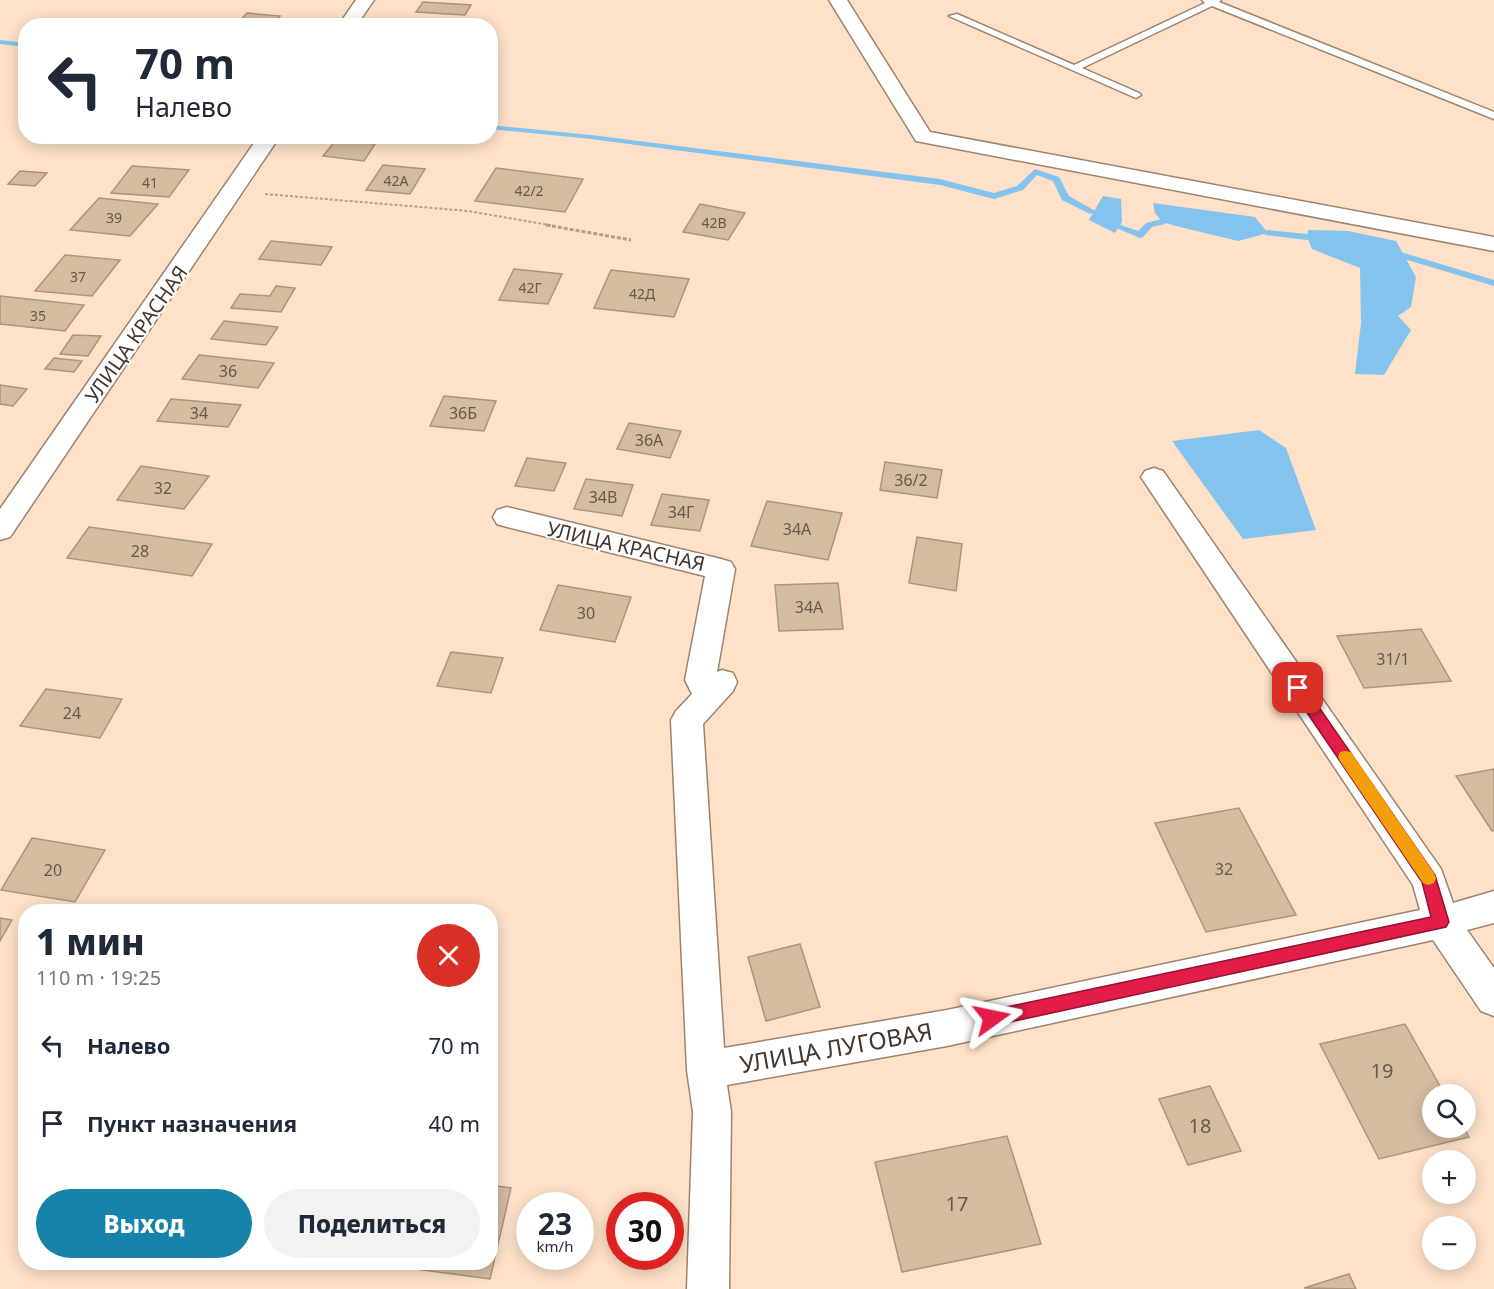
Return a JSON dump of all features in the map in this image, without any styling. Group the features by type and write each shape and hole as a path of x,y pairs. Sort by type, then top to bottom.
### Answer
{"street":[{"path":"353,18 366,0"},
{"path":"838,0 923,137 1494,244"},
{"name":"УЛИЦА КРАСНАЯ","path":"0,530 235,191 265,144"},
{"path":"1154,477 1430,879 1441,922 1494,999"},
{"name":"УЛИЦА КРАСНАЯ","path":"507,517 721,568 700,680 716,689 687,720 706,1070"},
{"name":"УЛИЦА ЛУГОВАЯ","path":"706,1070 947,1028 1441,922 1494,907"},
{"path":"706,1070 712,1112 708,1289"}],"lane":[{"path":"1075,68 1212,1 1494,116"},
{"path":"954,16 1136,95"}],"path":[{"path":"235,191 468,211 631,240"}],"water":[{"path":"1103,196 1121,199 1122,222 1115,233 1089,220"},
{"path":"1153,203 1255,217 1268,233 1238,241 1180,227 1162,222 1155,213"},
{"path":"1308,230 1348,231 1396,241 1416,277 1411,307 1398,316 1411,330 1384,375 1355,374 1361,323 1360,268 1312,249 1307,237"},
{"path":"1259,430 1286,448 1316,530 1243,539 1172,441"}],"building":[{"path":"423,2 471,5 465,15 416,12"},
{"path":"247,13 280,16 278,18 242,18"},
{"path":"333,144 375,144 364,161 323,156"},
{"path":"383,165 425,169 410,194 366,190"},
{"path":"132,166 189,170 169,197 111,193"},
{"path":"496,168 583,179 565,212 475,201"},
{"path":"20,171 47,173 35,186 8,184"},
{"path":"99,198 158,204 130,236 70,230"},
{"path":"700,204 745,213 728,240 683,232"},
{"path":"271,241 332,247 321,265 259,259"},
{"path":"65,255 120,260 92,296 35,291"},
{"path":"514,269 562,274 548,304 499,300"},
{"path":"611,270 689,279 674,317 594,308"},
{"path":"276,286 295,288 281,312 231,308 240,294 270,296"},
{"path":"0,296 84,305 65,331 0,324"},
{"path":"224,321 278,327 266,345 211,339"},
{"path":"73,335 101,336 88,356 60,354"},
{"path":"199,355 274,363 258,388 182,379"},
{"path":"54,358 82,361 74,372 45,369"},
{"path":"0,385 27,389 13,406 0,404"},
{"path":"444,396 496,401 484,431 430,426"},
{"path":"171,399 241,405 228,427 157,421"},
{"path":"629,423 681,431 670,458 617,449"},
{"path":"527,458 566,463 554,491 515,486"},
{"path":"885,462 942,470 937,498 880,490"},
{"path":"141,466 209,476 184,509 117,500"},
{"path":"586,479 633,485 622,516 574,509"},
{"path":"662,494 709,500 700,531 651,525"},
{"path":"767,501 842,513 828,560 751,546"},
{"path":"89,527 212,544 192,576 67,558"},
{"path":"917,537 962,544 956,591 909,583"},
{"path":"838,583 843,629 779,631 775,585"},
{"path":"558,585 631,597 615,642 540,630"},
{"path":"1421,629 1451,681 1364,688 1337,636"},
{"path":"451,652 503,658 491,693 437,686"},
{"path":"46,689 122,699 100,738 20,726"},
{"path":"1494,769 1494,830 1492,831 1456,776"},
{"path":"1239,808 1296,915 1206,932 1155,823"},
{"path":"32,838 105,850 75,902 1,890"},
{"path":"0,918 12,920 0,941"},
{"path":"800,944 820,1007 766,1021 748,957"},
{"path":"1405,1024 1439,1084 1422,1084 1422,1138 1465,1138 1379,1159 1320,1044"},
{"path":"1210,1086 1241,1151 1188,1165 1159,1099"},
{"path":"1007,1136 1041,1244 902,1272 875,1162"},
{"path":"498,1186 511,1188 498,1244"},
{"path":"423,1270 492,1270 490,1279"},
{"path":"1349,1274 1356,1289 1304,1288"}],"waterway":[{"path":"0,42 18,44"},
{"path":"498,128 591,137 940,182 994,196 1020,188 1035,172 1056,179 1065,198 1093,212"},
{"path":"1118,227 1140,235 1149,225 1162,222"},
{"path":"1268,233 1307,237"},
{"path":"1404,256 1494,283"}],"slow traffic":[{"path":"1345,757 1428,878"}],"route":[{"path":"992,1018 1441,922 1430,879 1298,688"}]}
